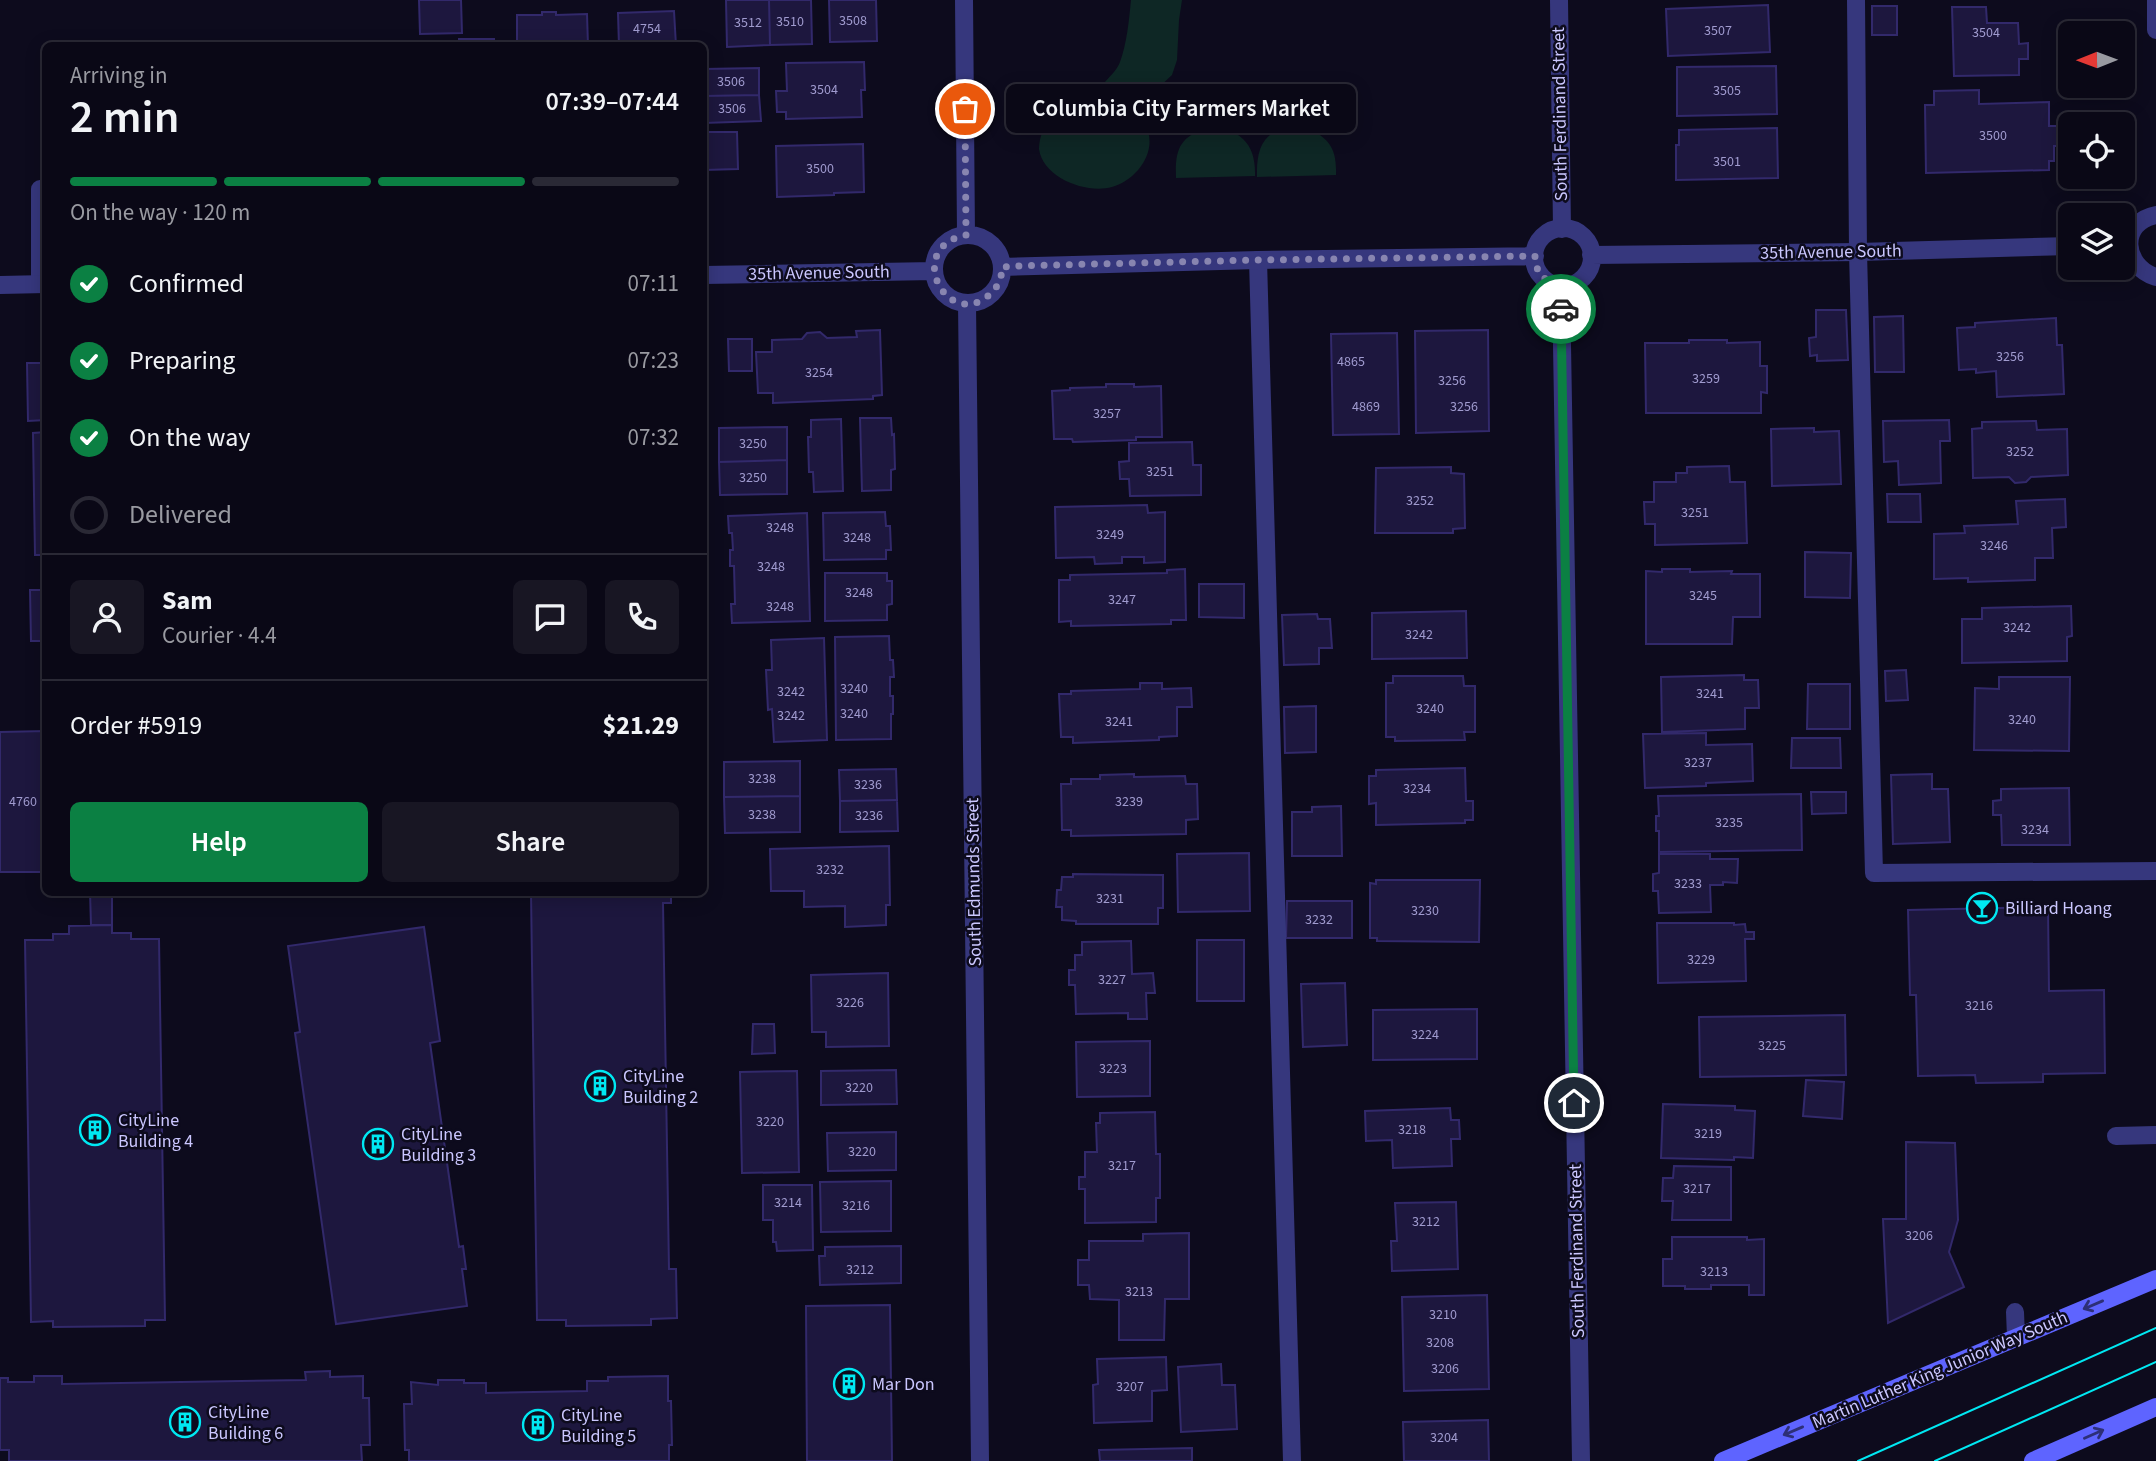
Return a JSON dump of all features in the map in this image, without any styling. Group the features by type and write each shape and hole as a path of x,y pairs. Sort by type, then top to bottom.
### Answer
{"main road":[{"name":"Martin Luther King Junior Way South","path":"1723,1461 2156,1279"},
{"path":"2033,1461 2156,1407"}],"street":[{"path":"964,0 966,235"},
{"name":"South Ferdinand Street","path":"1559,0 1562,229"},
{"path":"1856,0 1858,252 1874,873 2156,871"},
{"path":"2155,0 2156,30"},
{"path":"40,189 42,252"},
{"path":"2135,227 2140,221 2156,215"},
{"path":"1562,229 1575,231 1583,236 1591,255 1589,270 1584,278 1561,286 1542,277 1537,269 1535,250 1539,241 1547,234 1562,229"},
{"path":"966,235 987,241 1001,259 1002,267 1000,282 993,292 984,299 968,303 950,299 936,282 934,271 939,251 956,237 966,235"},
{"name":"35th Avenue South","path":"1591,255 2058,246"},
{"path":"1002,267 1535,256"},
{"path":"1258,260 1292,1461"},
{"path":"2135,263 2146,274 2156,277"},
{"name":"35th Avenue South","path":"707,275 934,271"},
{"path":"0,285 42,284"},
{"name":"South Ferdinand Street","path":"1561,286 1581,1461"},
{"name":"South Edmunds Street","path":"968,303 980,1461"},
{"path":"2116,1136 2156,1135"},
{"path":"2015,1312 2016,1338"}],"green space":[{"path":"1131,0 1182,0 1177,60 1172,75 1157,89 1154,113 1143,121 1150,141 1144,161 1138,169 1131,177 1112,187 1102,189 1079,186 1067,182 1048,168 1039,149 1041,137 1045,124 1055,112 1096,99 1122,55"},
{"path":"1303,126 1319,134 1330,145 1335,158 1336,175 1257,177 1259,154 1266,139 1280,129"},
{"path":"1207,128 1229,131 1244,140 1253,155 1255,176 1176,178 1176,160 1181,146 1190,136"}],"building":[{"path":"419,0 461,0 462,33 420,34"},
{"path":"726,0 769,0 770,45 727,47"},
{"path":"769,0 811,0 812,44 770,45"},
{"path":"829,0 876,0 877,41 830,42"},
{"path":"1768,5 1770,52 1668,56 1666,9"},
{"path":"1872,6 1897,6 1897,35 1872,35"},
{"path":"1952,7 1986,7 1987,23 2018,23 2019,44 2028,43 2028,59 2019,59 2019,75 1954,76"},
{"path":"674,11 676,42 619,42 618,13"},
{"path":"542,12 556,12 556,15 587,14 588,42 517,42 517,15 542,15"},
{"path":"459,39 494,39 494,42 459,42"},
{"path":"864,62 862,117 786,119 786,112 777,112 776,91 787,91 786,63"},
{"path":"1776,66 1777,114 1677,116 1677,67"},
{"path":"759,68 759,95 707,96 707,69"},
{"path":"1979,90 1979,104 2049,102 2049,126 2058,126 2058,146 2054,146 2054,161 2049,161 2049,170 1926,173 1925,105 1934,105 1934,91"},
{"path":"759,95 761,121 707,123 707,96"},
{"path":"1777,128 1778,178 1676,180 1679,130"},
{"path":"707,132 737,132 738,169 707,170"},
{"path":"863,144 864,192 777,197 776,146"},
{"path":"1816,310 1846,310 1848,360 1817,361 1817,355 1810,356 1809,338 1816,337"},
{"path":"1903,316 1904,372 1875,372 1874,317"},
{"path":"2056,318 2057,345 2062,345 2064,394 1997,397 1996,371 1976,373 1976,369 1959,370 1957,328 1975,327 1975,323"},
{"path":"880,330 882,395 873,396 873,399 773,403 773,393 758,393 756,352 772,352 772,340 802,339 807,333 820,332 827,338 857,337 856,331"},
{"path":"1488,330 1489,431 1416,433 1415,331"},
{"path":"1397,333 1399,434 1333,435 1331,334"},
{"path":"728,339 752,339 752,371 729,371"},
{"path":"1689,340 1760,342 1760,366 1767,366 1767,393 1761,392 1761,413 1646,413 1645,343 1689,343"},
{"path":"27,363 42,363 42,420 28,421"},
{"path":"1106,384 1161,386 1162,437 1073,442 1072,439 1054,439 1052,391 1106,387"},
{"path":"860,418 891,418 895,469 891,470 891,490 862,491"},
{"path":"841,419 843,491 814,492 813,472 809,472 808,437 811,437 811,420"},
{"path":"1949,420 1950,441 1940,441 1941,483 1899,485 1898,461 1884,462 1883,421"},
{"path":"2036,421 2037,430 2067,429 2068,475 2031,477 2026,482 2015,483 2009,477 1973,478 1972,429 1982,428 1982,422"},
{"path":"787,427 787,460 719,462 719,428"},
{"path":"1814,428 1814,432 1839,431 1841,484 1772,486 1771,429"},
{"path":"42,432 42,555 35,555 33,433"},
{"path":"1192,442 1193,465 1201,465 1201,495 1130,496 1129,479 1120,479 1119,462 1129,461 1129,443"},
{"path":"787,460 787,494 720,495 719,462"},
{"path":"1729,466 1730,482 1745,482 1747,543 1655,545 1655,524 1645,524 1644,502 1654,502 1654,482 1676,482 1676,473 1687,473 1687,467"},
{"path":"1451,467 1451,473 1464,474 1465,528 1453,529 1453,533 1375,533 1376,468"},
{"path":"1887,494 1920,494 1921,522 1888,522"},
{"path":"2065,499 2066,527 2052,528 2053,558 2035,558 2035,580 1968,582 1968,578 1934,579 1934,534 1965,533 1964,526 2018,524 2016,501"},
{"path":"1147,505 1148,513 1165,512 1165,562 1144,563 1144,557 1122,557 1122,563 1095,564 1094,557 1056,558 1055,507"},
{"path":"885,512 886,526 890,526 891,550 886,550 886,559 824,560 823,513"},
{"path":"807,513 810,621 732,623 731,604 735,604 734,566 730,566 730,550 733,550 728,516"},
{"path":"1805,552 1851,553 1850,598 1805,597"},
{"path":"1185,569 1186,620 1171,620 1171,624 1071,626 1071,621 1059,622 1059,580 1070,580 1070,575 1167,573 1167,570"},
{"path":"1662,569 1760,574 1760,617 1733,617 1732,644 1646,644 1646,571 1662,572"},
{"path":"825,573 887,573 887,581 892,581 892,604 887,605 887,620 825,621"},
{"path":"1199,584 1244,584 1244,618 1199,617"},
{"path":"30,590 42,590 42,641 31,641"},
{"path":"2071,606 2072,636 2067,637 2067,661 1962,663 1962,619 1982,619 1982,608"},
{"path":"1466,611 1467,658 1372,659 1372,613"},
{"path":"1317,614 1318,619 1330,619 1332,648 1319,648 1319,664 1284,665 1282,615"},
{"path":"889,636 894,677 890,677 890,696 893,696 891,739 836,740 835,637"},
{"path":"824,638 827,740 774,742 772,709 768,710 766,670 772,670 771,640"},
{"path":"1906,670 1908,700 1886,701 1885,671"},
{"path":"1744,675 1744,680 1758,680 1759,708 1745,708 1745,729 1662,732 1661,677"},
{"path":"1393,676 1463,676 1464,686 1475,686 1475,732 1464,732 1465,740 1395,741 1395,737 1386,737 1386,683 1393,683"},
{"path":"1999,677 2070,677 2069,751 1974,750 1975,688 1999,689"},
{"path":"1140,683 1162,683 1162,689 1191,688 1192,707 1177,707 1177,736 1159,737 1159,740 1073,743 1073,737 1061,737 1059,694 1071,694 1071,691 1140,689"},
{"path":"1808,684 1850,684 1850,729 1807,729"},
{"path":"1316,706 1316,752 1285,753 1284,707"},
{"path":"42,731 42,872 0,872 0,732"},
{"path":"1706,733 1706,745 1752,744 1753,781 1645,788 1643,734"},
{"path":"1792,738 1840,738 1841,768 1791,768"},
{"path":"800,761 800,796 724,797 724,762"},
{"path":"1465,768 1466,801 1473,801 1473,820 1465,820 1465,823 1376,825 1376,803 1369,804 1369,776 1376,776 1376,770"},
{"path":"896,769 897,800 840,801 839,770"},
{"path":"1134,774 1134,777 1185,776 1186,784 1197,784 1198,819 1186,820 1186,834 1071,836 1071,830 1062,830 1061,784 1071,784 1071,779 1100,779 1100,775"},
{"path":"1932,774 1932,789 1948,789 1950,842 1893,844 1891,775"},
{"path":"2069,788 2070,845 2002,845 2001,815 1993,815 1993,801 2001,800 2001,789"},
{"path":"1811,792 1846,792 1846,813 1812,814"},
{"path":"1801,794 1802,850 1659,852 1659,831 1656,831 1656,816 1659,816 1658,796"},
{"path":"800,796 800,832 725,833 724,797"},
{"path":"897,800 898,831 840,832 840,801"},
{"path":"1341,806 1342,856 1292,856 1292,812 1312,812 1312,807"},
{"path":"889,846 890,905 886,905 886,925 845,927 845,906 804,907 804,891 771,891 770,849"},
{"path":"1249,853 1250,911 1178,912 1177,854"},
{"path":"1659,854 1710,854 1710,859 1738,859 1737,883 1710,885 1711,912 1659,913 1658,891 1653,891 1653,874 1659,873"},
{"path":"1073,874 1163,875 1163,908 1158,908 1158,924 1076,924 1076,921 1062,920 1062,907 1056,907 1057,890 1061,890 1062,877 1073,877"},
{"path":"1376,880 1480,880 1479,942 1377,941 1377,938 1370,938 1370,883 1376,884"},
{"path":"90,896 112,896 112,925 91,925"},
{"name":"CityLine Building 2","path":"531,896 671,896 671,903 663,903 669,1269 676,1269 677,1318 651,1319 651,1325 566,1326 566,1320 537,1320"},
{"path":"1287,901 1352,901 1352,938 1286,938"},
{"path":"2048,907 2049,991 2104,990 2105,1073 2043,1074 2043,1082 1976,1083 1975,1075 1918,1076 1916,995 1910,995 1908,910"},
{"path":"1657,923 1745,924 1746,932 1754,932 1754,939 1745,939 1746,981 1658,983"},
{"name":"CityLine Building 4","path":"112,925 112,933 131,933 131,939 159,939 165,1320 145,1320 145,1326 53,1327 53,1321 31,1322 25,940 53,940 53,934 69,934 69,926"},
{"name":"CityLine Building 3","path":"424,927 440,1041 430,1043 459,1247 463,1246 466,1269 462,1269 467,1306 336,1324 295,1033 300,1032 288,946"},
{"path":"1197,940 1244,940 1244,1001 1197,1001"},
{"path":"1131,941 1132,974 1153,973 1155,993 1146,993 1147,1019 1128,1019 1128,1013 1076,1014 1075,985 1069,985 1069,970 1075,970 1075,955 1082,955 1082,942"},
{"path":"888,973 889,1046 826,1047 826,1032 812,1032 811,975"},
{"path":"1345,983 1347,1045 1303,1047 1301,984"},
{"path":"1477,1009 1477,1059 1373,1060 1373,1010"},
{"path":"1845,1015 1846,1075 1700,1077 1699,1017"},
{"path":"753,1024 774,1024 775,1053 752,1054"},
{"path":"1150,1041 1150,1096 1077,1097 1076,1042"},
{"path":"896,1070 897,1104 821,1105 821,1071"},
{"path":"797,1071 799,1172 742,1173 740,1072"},
{"path":"1806,1080 1844,1082 1842,1119 1803,1116"},
{"path":"1663,1104 1735,1106 1735,1110 1755,1111 1753,1158 1661,1158"},
{"path":"1450,1108 1451,1120 1459,1120 1460,1139 1451,1139 1452,1166 1393,1168 1392,1140 1366,1141 1365,1111"},
{"path":"1155,1112 1156,1154 1160,1154 1160,1198 1156,1198 1156,1222 1085,1223 1085,1189 1079,1189 1079,1177 1085,1177 1085,1152 1097,1152 1096,1123 1100,1123 1100,1113"},
{"path":"896,1132 896,1170 828,1171 827,1133"},
{"path":"1906,1142 1955,1143 1958,1220 1949,1252 1964,1287 1888,1323 1883,1219 1906,1219"},
{"path":"1674,1166 1731,1167 1731,1220 1672,1220 1673,1201 1662,1201 1663,1178 1673,1178"},
{"path":"891,1181 891,1231 821,1232 820,1182"},
{"path":"763,1185 812,1185 813,1250 777,1251 776,1242 773,1242 773,1220 763,1220"},
{"path":"1456,1202 1458,1269 1392,1271 1391,1241 1397,1241 1395,1203"},
{"path":"1189,1233 1189,1299 1165,1299 1164,1340 1119,1340 1119,1300 1090,1299 1089,1285 1078,1285 1078,1260 1089,1260 1089,1241 1143,1241 1143,1234"},
{"path":"1672,1237 1764,1239 1764,1295 1749,1295 1749,1285 1711,1285 1711,1289 1663,1286 1663,1259 1672,1259"},
{"path":"901,1246 901,1283 820,1285 819,1256 825,1256 825,1247"},
{"path":"1487,1295 1489,1389 1404,1391 1402,1297"},
{"name":"Mar Don","path":"890,1305 892,1461 807,1461 806,1306"},
{"path":"1166,1357 1167,1390 1152,1391 1152,1421 1094,1423 1093,1385 1098,1384 1097,1359"},
{"path":"1221,1364 1222,1385 1235,1385 1237,1429 1181,1432 1178,1367"},
{"name":"CityLine Building 6","path":"330,1371 330,1377 363,1376 363,1398 369,1398 370,1445 361,1445 362,1461 9,1461 9,1450 0,1450 0,1378 8,1378 8,1382 34,1382 34,1376 62,1376 62,1384 306,1380 305,1372"},
{"name":"CityLine Building 5","path":"668,1376 672,1445 669,1445 669,1461 409,1461 409,1450 405,1450 404,1404 412,1404 411,1382 438,1385 438,1380 464,1380 464,1383 486,1383 486,1393 587,1391 587,1381 608,1381 608,1377"},
{"path":"1488,1420 1489,1461 1404,1461 1403,1422"},
{"path":"1192,1448 1192,1461 1100,1461 1099,1450"}],"tram line":[{"path":"1858,1461 2156,1328"},
{"path":"1935,1461 2156,1362"}],"way so far":[{"path":"965,109 966,235 956,237 939,251 934,271 936,282 942,291 950,299 961,303 973,303 993,292 1000,282 1002,267 1535,256 1537,269 1542,277 1561,286 1561,309"}],"place":[{"name":"Columbia City Farmers Market","path":"965,109"},
{"name":"Billiard Hoang","path":"1982,908"},
{"name":"CityLine Building 2","path":"600,1086"},
{"name":"CityLine Building 4","path":"95,1130"},
{"name":"CityLine Building 3","path":"378,1144"},
{"name":"Mar Don","path":"849,1384"},
{"name":"CityLine Building 6","path":"185,1422"},
{"name":"CityLine Building 5","path":"538,1425"}],"route":[{"path":"1561,309 1574,1103"}]}
